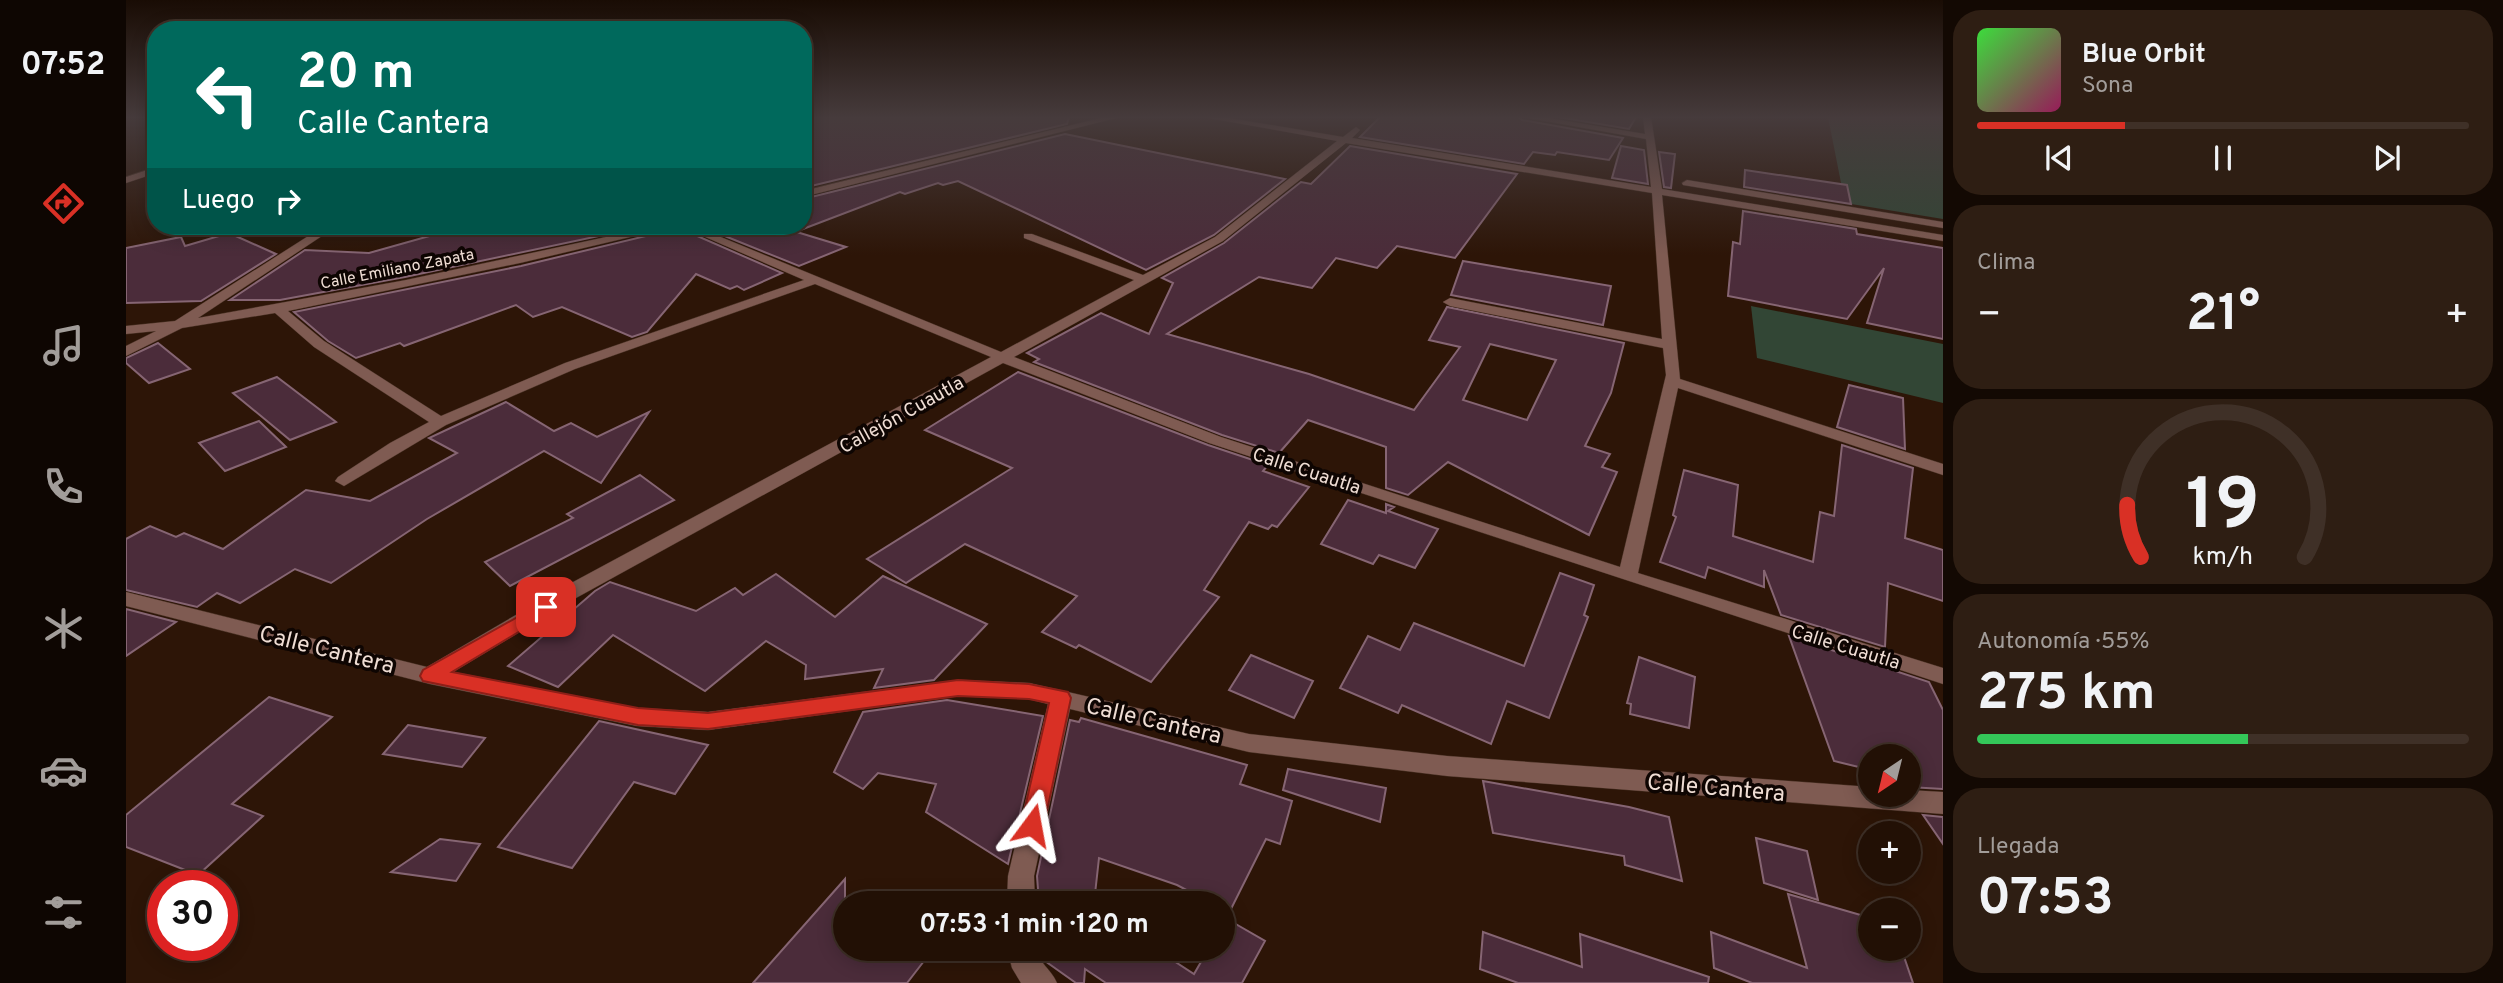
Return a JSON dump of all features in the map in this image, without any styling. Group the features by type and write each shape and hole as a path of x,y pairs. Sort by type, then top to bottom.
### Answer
{"street":[{"path":"812,192 930,163"},
{"name":"Callejón Cuautla","path":"430,676 569,593 1219,239 1317,163"},
{"path":"1518,163 1655,181 1941,238 1939,225 1679,182"},
{"path":"1628,576 1671,381 1653,163"},
{"path":"126,180 147,173"},
{"path":"126,352 176,326 317,235"},
{"name":"Calle Emiliano Zapata","path":"126,330 176,326 280,311 499,266 632,235"},
{"name":"Calle Cuautla","path":"707,235 1002,358 1215,440 1943,676"},
{"path":"1028,236 1142,279"},
{"path":"344,481 396,446 440,422 570,366 816,280"},
{"path":"1450,302 1669,345"},
{"path":"280,311 319,344 440,422"},
{"path":"1671,381 1943,470"},
{"name":"Calle Cantera","path":"126,599 430,676 638,717 708,721 958,688 1029,691 1262,744 1461,767 1943,803"},
{"path":"1021,891 1021,876 1061,698"},
{"path":"1025,961 1027,968 1042,983"}],"green space":[{"path":"1837,163 1943,163 1943,219 1845,203"},
{"path":"1751,306 1943,344 1943,403 1757,358"}],"building":[{"path":"812,163 907,163 812,186"},
{"path":"949,163 1206,163 1285,179 1214,235 1146,270 958,181 943,185 938,183 905,194 900,192 812,226 812,197"},
{"path":"1333,163 1451,163 1517,174 1455,258 1397,246 1377,268 1336,258 1312,288 1259,277 1167,334 1309,374 1414,410 1460,347 1429,340 1447,307 1624,343 1611,393 1585,446 1610,454 1602,467 1617,472 1589,535 1448,462 1408,495 1386,488 1386,447 1308,420 1279,453 1222,435 1034,362 1039,359 1027,353 1101,313 1149,334 1173,283 1162,278 1224,243 1301,182 1311,184","holes":["1490,344 1556,360 1527,420 1463,400"]},
{"path":"1616,163 1646,163 1648,184 1612,178"},
{"path":"1661,163 1674,163 1671,188 1664,187"},
{"path":"1745,170 1847,185 1851,204 1744,187"},
{"path":"1743,211 1856,229 1857,234 1943,248 1943,339 1867,323 1884,268 1847,319 1728,296 1733,242 1740,244"},
{"path":"222,235 233,235 276,254 201,301 126,303 126,248 181,237 185,246"},
{"path":"433,235 603,235 280,300 230,300 305,250 369,253"},
{"path":"650,235 695,235 782,273 744,290 737,286 730,289 696,274 647,332 632,337 562,307 533,317 516,305 404,346 400,343 356,358 328,341 294,312 521,266"},
{"path":"722,235 807,235 846,247 799,266"},
{"path":"1463,261 1611,286 1603,325 1451,295"},
{"path":"158,343 190,369 149,383 126,363 126,358"},
{"path":"1018,372 1208,445 1268,465 1263,471 1309,487 1277,527 1272,525 1268,529 1249,522 1204,590 1219,597 1151,682 1079,645 1076,648 1042,632 1077,596 965,544 906,583 867,559 1012,468 925,430"},
{"path":"277,377 336,422 290,440 233,393"},
{"path":"1849,385 1903,398 1905,449 1837,427"},
{"path":"506,402 554,431 571,423 597,437 649,412 601,483 544,451 427,519 331,583 295,569 240,603 217,593 197,607 126,590 126,539 150,526 176,537 184,533 223,549 306,490 370,501 457,453 429,438"},
{"path":"259,421 286,447 225,471 199,443"},
{"path":"1842,445 1913,468 1905,538 1943,550 1943,601 1888,583 1885,647 1781,615 1764,570 1764,587 1708,567 1705,578 1660,562 1676,517 1673,515 1684,470 1738,485 1733,536 1813,562 1820,512 1834,516"},
{"path":"640,475 674,500 510,586 485,562 573,518 567,514"},
{"path":"1348,500 1386,513 1386,504 1394,507 1388,511 1438,529 1415,568 1379,555 1373,564 1321,544"},
{"path":"1560,573 1594,585 1584,615 1588,617 1549,718 1507,701 1491,744 1402,705 1398,713 1340,688 1368,636 1400,650 1414,623 1524,666"},
{"path":"776,574 835,617 883,576 987,624 934,680 874,688 883,669 805,679 806,665 766,641 705,691 613,635 558,687 508,666 595,591 610,582 696,611 735,588 743,595"},
{"path":"126,609 176,622 126,656"},
{"path":"1789,636 1929,682 1943,710 1943,789 1922,788 1922,744 1858,744 1858,767 1834,761"},
{"path":"1251,655 1313,681 1294,718 1229,690"},
{"path":"1639,657 1695,677 1689,728 1630,714 1631,704 1627,703"},
{"path":"269,697 332,717 232,804 263,816 204,870 185,870 126,847 126,815"},
{"path":"947,700 1043,716 1008,864 926,812 936,784 878,773 863,789 834,772 863,712"},
{"path":"1081,718 1247,765 1240,784 1292,801 1280,844 1266,839 1235,901 1235,891 1188,891 1099,858 1095,891 1038,891 1037,876 1070,720 1079,722"},
{"path":"599,721 708,745 675,794 634,782 572,868 498,847"},
{"path":"408,725 485,738 462,767 383,754"},
{"path":"1288,769 1386,788 1380,822 1283,790"},
{"path":"1483,781 1629,807 1669,817 1682,881 1625,865 1624,856 1493,833"},
{"path":"1923,815 1943,817 1943,844"},
{"path":"1756,838 1807,851 1818,900 1764,883"},
{"path":"440,839 480,844 456,881 391,872"},
{"path":"845,879 845,891 834,891"},
{"path":"833,893 833,961 924,961 907,983 753,983"},
{"path":"1788,894 1858,914 1858,961 1905,961 1913,983 1752,983 1714,968 1711,932 1807,968"},
{"path":"1235,924 1265,941 1242,983 1106,983 1085,969 1084,983 1076,983 1045,961 1174,961 1194,974 1202,961 1235,961"},
{"path":"1483,932 1582,967 1580,934 1709,977 1708,983 1518,983 1480,969"}],"route":[{"path":"546,607 430,676 638,717 708,721 958,688 1029,691 1061,698 1032,825"}]}
